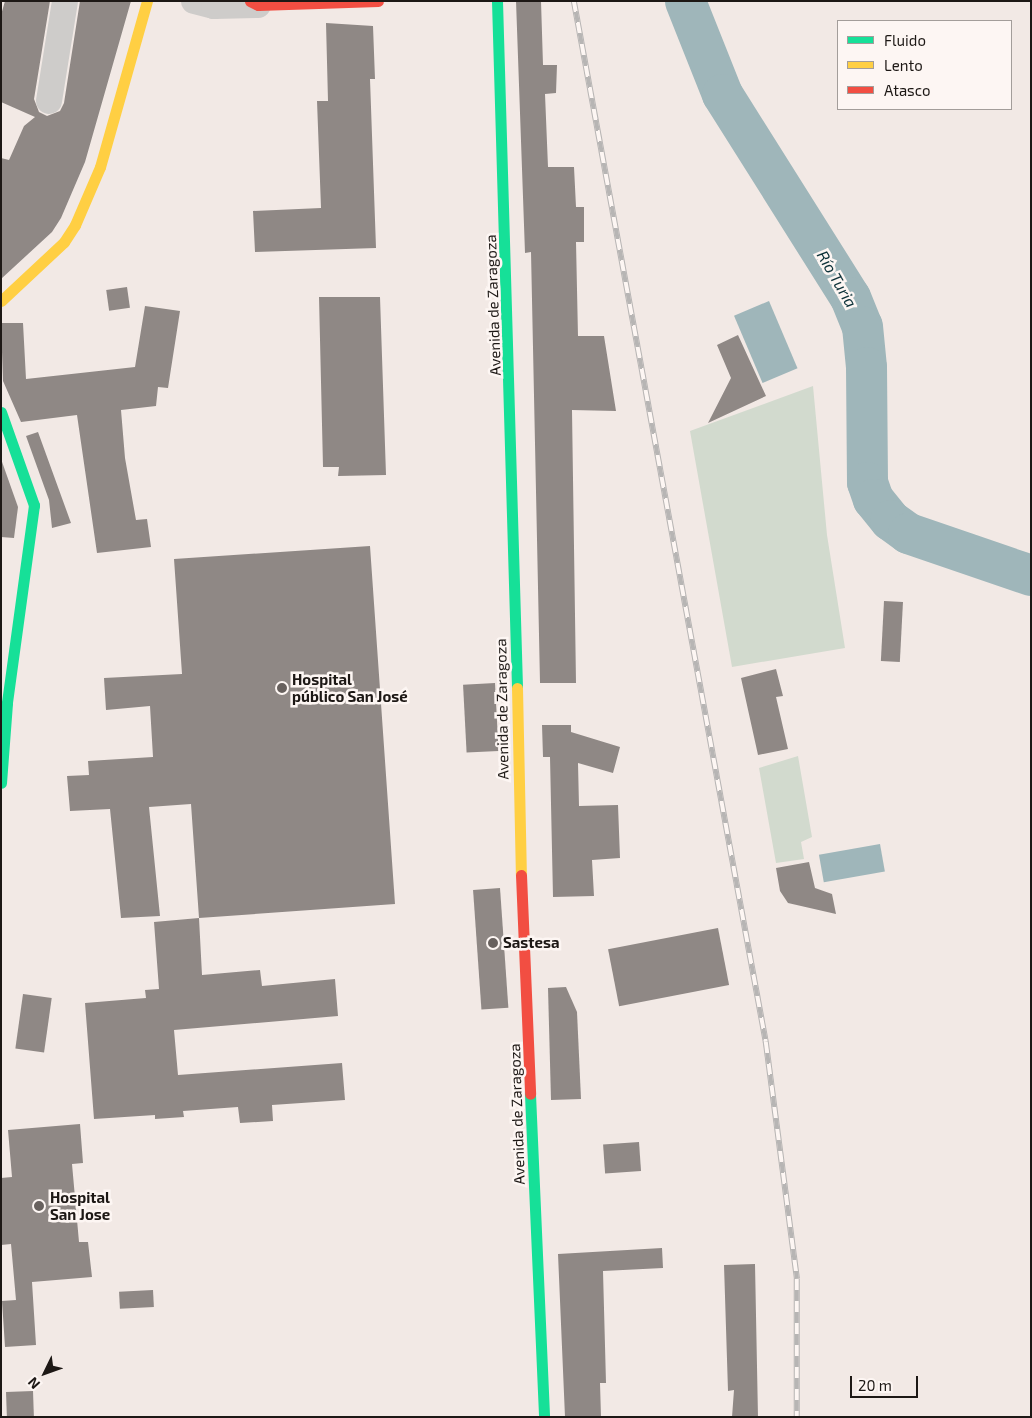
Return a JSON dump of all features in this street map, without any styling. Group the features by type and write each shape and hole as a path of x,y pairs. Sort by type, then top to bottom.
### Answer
{"main road":[{"path":"1,301 64,242 75,225 103,158 146,1"},
{"path":"254,3 378,1"},
{"name":"Avenida de Zaragoza","path":"497,1 510,364 521,880 544,1417"},
{"path":"1,412 34,505 8,703 1,783"}],"street":[{"path":"49,102 65,1"},
{"path":"194,1 214,6 254,3"}],"shaded area":[{"path":"813,386 827,535 845,648 732,667 690,431"},
{"path":"798,756 812,837 801,842 804,859 776,863 759,768"}],"water":[{"path":"769,301 798,368 763,383 734,316"},
{"path":"880,844 885,872 824,882 819,855"}],"building":[{"path":"5,1 50,1 34,99 39,112 47,116 60,111 64,103 80,1 131,1 85,162 61,218 52,232 1,279 1,158 9,160 24,126 35,117 1,102 1,15"},
{"path":"516,1 541,1 543,65 557,65 556,93 545,94 548,167 574,167 576,207 584,207 584,242 576,242 578,336 604,336 616,411 572,410 576,683 540,683 531,252 525,253"},
{"path":"326,23 373,26 375,79 370,79 376,248 255,252 253,211 321,208 317,101 328,101"},
{"path":"127,287 130,308 109,311 106,290"},
{"path":"319,297 380,297 386,475 338,476 339,467 323,467"},
{"path":"145,306 180,311 168,388 158,387 156,406 121,410 125,458 136,520 147,519 151,547 97,553 77,415 21,422 3,381 1,323 23,323 26,379 135,367"},
{"path":"738,335 766,396 708,423 731,378 717,345"},
{"path":"38,432 71,523 52,528 49,500 26,436"},
{"path":"1,459 18,507 14,538 1,537"},
{"name":"Hospital público San José","path":"370,546 395,904 199,918 191,804 149,807 160,916 121,918 110,809 70,811 67,776 89,775 88,761 153,757 150,706 106,710 104,678 182,674 174,559"},
{"path":"884,601 903,602 900,662 881,661"},
{"path":"776,669 783,696 776,697 788,749 758,755 741,678"},
{"path":"495,683 499,751 467,753 463,685"},
{"path":"542,725 571,725 571,732 620,747 613,773 578,763 579,806 618,805 620,858 592,860 594,896 553,897 550,757 543,757"},
{"path":"809,862 815,888 832,894 836,914 788,903 780,891 776,868"},
{"path":"500,888 508,1008 481,1010 473,890"},
{"path":"199,918 202,975 260,970 262,986 335,979 338,1016 174,1030 178,1075 342,1063 345,1100 272,1105 273,1121 240,1123 238,1107 183,1111 184,1117 155,1119 155,1115 94,1119 85,1003 146,998 145,990 159,989 154,922"},
{"path":"718,928 729,985 619,1006 608,949"},
{"path":"566,987 577,1012 581,1099 551,1100 548,988"},
{"path":"23,994 52,998 44,1053 15,1048"},
{"name":"Hospital San Jose","path":"80,1124 83,1163 72,1164 79,1242 88,1242 92,1277 32,1282 36,1345 5,1347 2,1301 16,1300 11,1244 1,1245 1,1178 12,1177 8,1130"},
{"path":"639,1142 641,1171 605,1173 603,1145"},
{"path":"662,1248 663,1268 603,1271 606,1383 600,1383 601,1417 565,1417 558,1254"},
{"path":"755,1264 758,1417 732,1417 734,1390 728,1391 724,1265"},
{"path":"153,1290 154,1307 120,1309 119,1292"},
{"path":"33,1391 34,1417 7,1417 6,1392"}],"waterway":[{"name":"Río Turia","path":"685,1 722,94 850,297 862,326 866,367 867,482 873,499 890,520 908,533 1031,575"}],"railway":[{"path":"574,1 766,1042 797,1279 797,1417"}],"traffic: fast":[{"path":"497,1 517,688"},
{"path":"1,412 34,505 7,703 1,783"},
{"path":"530,1094 544,1417"}],"traffic: slow":[{"path":"1,301 64,242 75,225 100,167 147,1"},
{"path":"517,688 521,875"}],"traffic: jam":[{"path":"250,1 258,5 378,1"},
{"path":"521,875 530,1094"}],"place":[{"name":"Hospital público San José","path":"282,688"},
{"name":"Sastesa","path":"493,943"},
{"name":"Hospital San Jose","path":"39,1206"}]}
